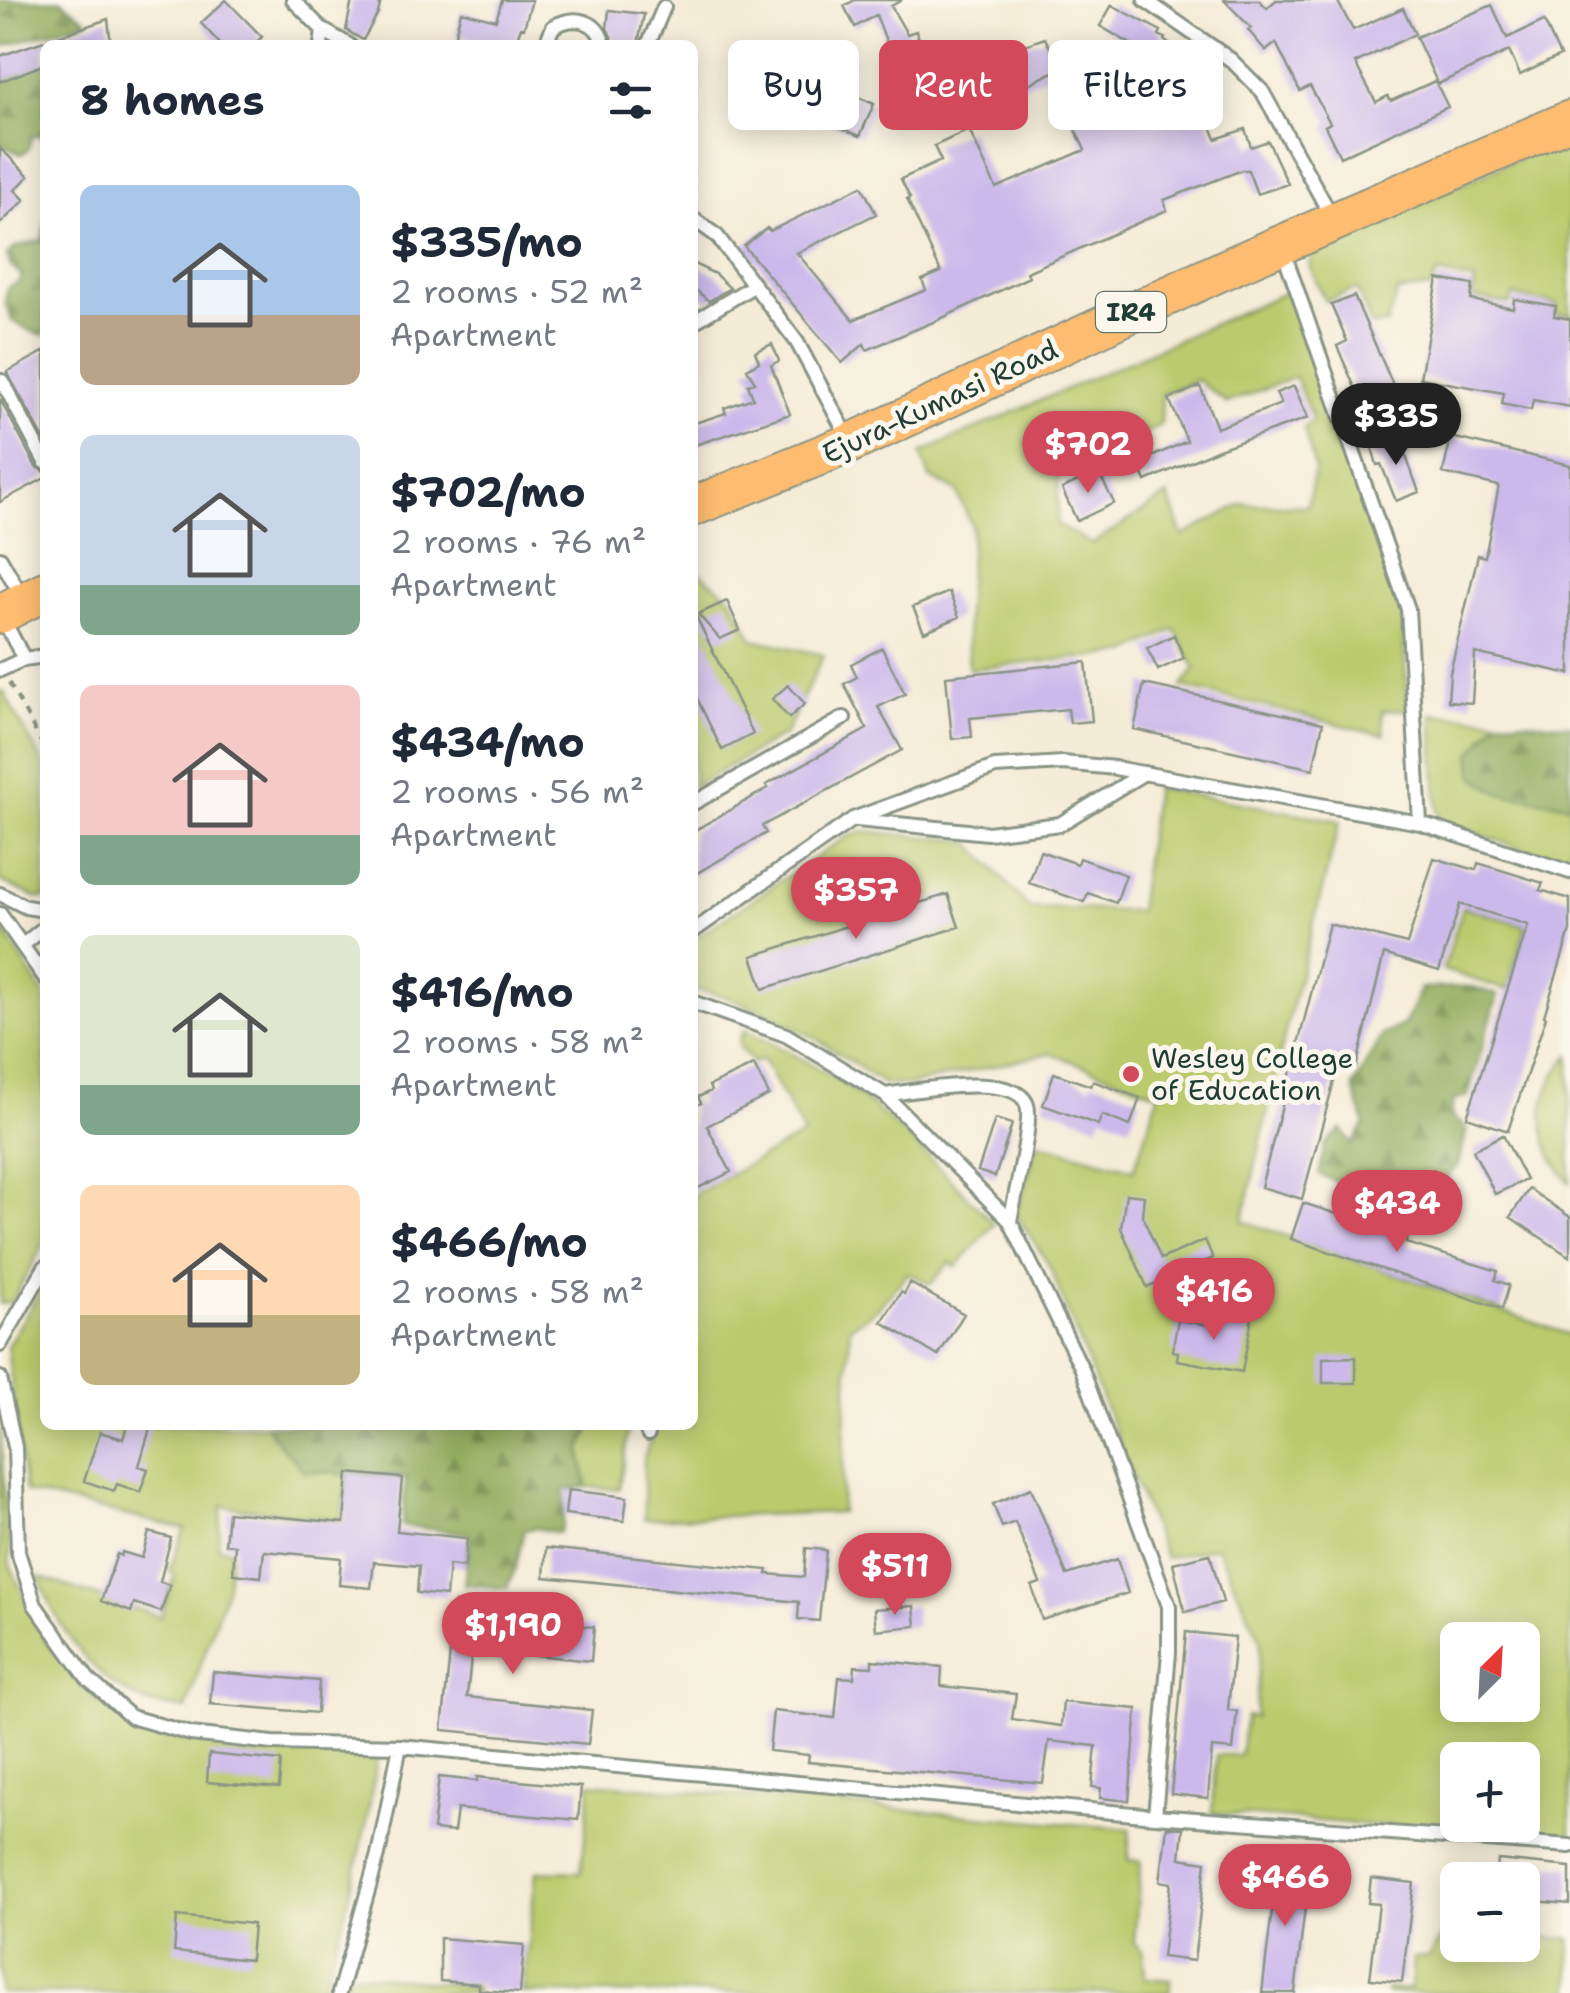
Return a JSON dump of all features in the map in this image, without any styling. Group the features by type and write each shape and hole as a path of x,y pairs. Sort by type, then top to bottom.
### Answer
{"main road":[{"name":"Ejura-Kumasi Road","path":"698,505 851,444 958,391 1570,120"}],"lane":[{"path":"293,0 324,30 341,40"},
{"path":"1146,0 1231,60 1262,91 1336,224"},
{"path":"650,40 664,7"},
{"path":"548,40 554,27 574,19 595,26 603,40"},
{"path":"323,40 324,30"},
{"path":"698,222 717,236 796,342 851,444"},
{"path":"1282,247 1408,610 1420,823"},
{"path":"698,319 753,286"},
{"path":"2,382 40,453"},
{"path":"0,558 18,605 24,659"},
{"path":"1,670 40,657"},
{"path":"698,801 844,718"},
{"path":"698,928 853,819 995,767 1063,764 1144,773 1420,823 1570,872"},
{"path":"853,819 988,833 1060,824 1144,773"},
{"path":"0,894 40,909"},
{"path":"0,914 40,971"},
{"path":"23,946 40,931"},
{"path":"698,1004 786,1035 885,1095 1010,1222 1082,1368 1169,1606 1169,1652 1154,1816"},
{"path":"885,1095 976,1086 1005,1086 1019,1094 1028,1105 1010,1222"},
{"path":"0,1346 40,1276"},
{"path":"0,1320 17,1315"},
{"path":"0,1378 15,1447 18,1552 35,1605 88,1679 131,1717 191,1734 273,1743 400,1746 1154,1816 1570,1846"},
{"path":"339,1993 378,1855 400,1746"}],"path":[{"path":"1,670 40,740"}],"green space":[{"path":"0,0 61,0 88,21 0,47"},
{"path":"40,64 40,136 32,136 28,150 21,154 0,145 0,71"},
{"path":"1570,135 1570,316 1556,314 1557,304 1513,296 1510,304 1473,298 1475,281 1437,273 1431,288 1397,292 1387,324 1371,325 1357,289 1325,301 1309,265 1314,250"},
{"path":"40,241 40,334 12,321 5,302 8,287 18,283 22,275 11,267 7,255 16,247"},
{"path":"1293,289 1396,590 1403,623 1408,709 1382,711 1384,735 1182,687 1195,668 1175,629 1127,653 969,669 966,613 972,526 956,490 930,478 921,453","holes":["1295,377 1313,420 1304,428 1315,469 1307,506 1242,504 1183,536 1168,495 1092,544 1057,525 1059,472 1077,430 1137,438 1161,424 1162,394 1197,380 1227,403"]},
{"path":"698,572 731,597 753,639 824,655 785,734 698,784"},
{"path":"3,691 40,758 40,898 0,881"},
{"path":"1432,714 1499,719 1483,737 1499,793 1570,805 1570,865 1443,822 1438,814"},
{"path":"1499,719 1570,725 1570,805 1499,793 1474,776 1471,754"},
{"path":"1155,788 1340,821 1286,1028 1243,1221 1570,1335 1570,1840 1540,1838 1540,1742 1440,1742 1440,1830 1212,1813 1217,1755 1240,1755 1246,1716 1255,1717 1261,1641 1217,1547 1165,1558 1049,1265 1016,1214 1038,1143 1134,1169 1159,1094 1050,1053 910,1085 884,1084 817,1039 768,1014 698,990 698,936 848,836 863,831 969,841 1029,908 1138,911"},
{"path":"1463,907 1526,926 1507,990 1443,970"},
{"path":"0,931 4,931 40,988 40,1250 12,1302 0,1304"},
{"path":"1473,987 1498,995 1468,1096 1453,1101 1451,1116 1467,1130 1458,1165 1417,1213 1392,1214 1381,1189 1352,1190 1319,1174 1325,1145 1342,1129 1352,1145 1365,1124 1353,1087 1382,1035 1405,1024 1421,988"},
{"path":"745,1030 847,1086 912,1142 994,1224 956,1267 950,1262 931,1284 908,1273 878,1308 850,1327 841,1512 644,1519 644,1458 653,1430 698,1430 698,1192 804,1134 762,1059 753,1063 739,1040"},
{"path":"1570,1055 1570,1183 1550,1151 1543,1119 1549,1086"},
{"path":"40,1291 40,1430 270,1430 339,1475 348,1472 341,1520 222,1506 218,1547 231,1550 227,1586 186,1709 146,1702 93,1666 67,1634 39,1577 161,1617 175,1575 169,1571 185,1529 25,1492 7,1346"},
{"path":"0,1429 10,1565 46,1642 92,1697 155,1735 377,1756 354,1876 320,1993 0,1993"},
{"path":"270,1430 590,1430 581,1451 587,1487 565,1490 559,1533 536,1528 524,1530 507,1588 464,1584 470,1534 402,1526 406,1477 304,1471"},
{"path":"590,1430 628,1430 619,1489 587,1487 581,1451"},
{"path":"591,1783 1130,1829 1128,1860 1141,1861 1134,1942 1143,1952 1145,1978 1171,1980 1170,1993 523,1993 536,1871 581,1872"},
{"path":"1540,1937 1570,1939 1570,1993 1386,1993 1386,1989 1411,1989 1413,1958 1428,1957 1440,1940 1440,1962 1540,1962"},
{"path":"354,1973 475,1987 475,1993 342,1993 347,1977"}],"building":[{"path":"226,0 262,37 216,40 201,23"},
{"path":"352,0 381,0 363,40 346,30"},
{"path":"502,0 532,0 517,40 475,40 455,35 461,11 496,20"},
{"path":"855,0 902,0 891,6 907,34 916,31 919,40 886,40 876,15 855,27 844,6"},
{"path":"1224,0 1259,0 1267,8 1276,0 1337,0 1353,30 1403,8 1415,34 1355,63 1376,102 1388,96 1391,101 1435,81 1448,107 1340,157 1325,126 1330,123 1310,86 1300,91 1276,43 1266,51 1248,30 1251,28"},
{"path":"1112,5 1161,31 1159,35 1165,38 1124,40 1100,26"},
{"path":"1492,5 1507,38 1544,21 1560,56 1520,75 1509,51 1438,84 1416,37"},
{"path":"609,10 644,14 639,40 613,40 607,28"},
{"path":"108,19 110,40 47,40"},
{"path":"1045,38 1048,75 1028,84 1028,44"},
{"path":"40,42 40,66 0,82 0,56"},
{"path":"859,97 874,104 860,136 846,130 859,130"},
{"path":"1245,129 1251,147 1268,141 1288,184 1257,194 1248,170 1242,170 1164,200 1167,210 1027,272 1029,277 938,320 867,350 864,344 842,363 744,246 767,228 770,231 862,186 876,214 797,253 853,320 926,290 922,280 941,272 901,179 941,161 934,146 969,130 996,188 1085,150 1076,130 1212,130 1216,139"},
{"path":"0,148 29,176 15,190 25,200 0,224"},
{"path":"698,266 730,288 709,301 698,292"},
{"path":"1438,279 1473,285 1471,300 1513,308 1514,299 1556,306 1554,316 1570,319 1570,407 1533,400 1531,410 1502,404 1504,393 1420,378"},
{"path":"1354,296 1396,392 1362,404 1337,346 1347,341 1331,305"},
{"path":"772,344 779,361 771,365 790,414 698,444 698,422 753,398 748,385 755,382 747,369 759,362 755,352"},
{"path":"40,354 40,432 7,372"},
{"path":"1200,386 1217,428 1281,404 1276,393 1294,386 1308,418 1219,449 1146,481 1138,463 1187,441 1169,399"},
{"path":"0,399 40,469 40,481 0,502"},
{"path":"1399,437 1419,492 1396,501 1371,444"},
{"path":"1451,437 1570,465 1570,674 1475,653 1472,703 1448,701 1450,673 1478,555 1485,557 1499,486 1443,473"},
{"path":"1098,471 1114,503 1077,521 1062,489"},
{"path":"949,592 959,617 924,632 913,607"},
{"path":"727,601 740,630 720,639 698,614"},
{"path":"698,620 753,734 722,750 698,700"},
{"path":"1174,635 1184,658 1158,670 1147,648"},
{"path":"882,648 905,694 878,707 902,750 762,826 766,833 698,873 698,829 867,729 844,684 857,677 851,664"},
{"path":"1086,662 1092,721 1070,723 1068,709 970,718 972,737 952,739 946,676"},
{"path":"1144,684 1323,723 1313,769 1134,729"},
{"path":"788,685 805,704 789,718 772,699"},
{"path":"1040,851 1077,864 1079,858 1126,875 1116,903 1088,893 1084,902 1029,883"},
{"path":"1434,858 1476,870 1478,863 1543,883 1540,890 1570,899 1570,931 1508,1131 1467,1117 1528,925 1460,904 1439,971 1384,954 1356,1068 1339,1063 1302,1199 1261,1187 1329,924 1407,944"},
{"path":"948,894 959,927 763,989 752,956"},
{"path":"754,1065 769,1095 707,1126 731,1172 698,1188 701,1103 698,1097 711,1091 709,1086"},
{"path":"1054,1073 1091,1086 1093,1081 1140,1098 1130,1126 1102,1115 1098,1125 1043,1105"},
{"path":"995,1119 1012,1124 995,1177 978,1171"},
{"path":"1503,1135 1526,1180 1495,1194 1473,1150"},
{"path":"1529,1189 1570,1217 1570,1257 1510,1217"},
{"path":"1126,1194 1144,1196 1142,1215 1161,1259 1205,1240 1213,1258 1147,1287 1121,1228"},
{"path":"1303,1203 1408,1237 1406,1243 1498,1271 1495,1280 1509,1285 1502,1309 1291,1239"},
{"path":"910,1283 964,1314 938,1356 882,1322"},
{"path":"1224,1312 1252,1318 1242,1372 1177,1360 1178,1352 1172,1351 1178,1320 1222,1327"},
{"path":"1356,1357 1356,1383 1323,1383 1323,1358"},
{"path":"126,1430 150,1430 139,1466 148,1469 140,1492 117,1484 114,1491 84,1481 100,1432 123,1439"},
{"path":"348,1473 402,1478 397,1531 467,1538 465,1567 449,1565 446,1596 417,1593 419,1566 374,1562 371,1588 339,1585 341,1558 264,1551 261,1577 233,1574 235,1545 225,1544 228,1512 344,1523"},
{"path":"1031,1488 1067,1575 1117,1559 1128,1593 1042,1620 1032,1586 1040,1583 1015,1522 1002,1527 993,1504"},
{"path":"568,1490 627,1497 624,1521 565,1514"},
{"path":"149,1532 171,1538 160,1582 170,1585 161,1612 134,1603 131,1612 101,1601 117,1554 142,1558"},
{"path":"546,1548 804,1577 806,1548 826,1550 819,1621 798,1619 799,1602 544,1577"},
{"path":"1210,1554 1223,1602 1185,1612 1173,1563"},
{"path":"455,1603 476,1605 475,1614 594,1627 591,1661 472,1648 467,1697 592,1710 588,1744 442,1730"},
{"path":"914,1606 916,1626 876,1630 874,1609"},
{"path":"1186,1632 1235,1637 1228,1710 1237,1711 1233,1750 1212,1748 1208,1798 1171,1794"},
{"path":"872,1660 942,1667 941,1686 1016,1694 1012,1719 1061,1726 1063,1702 1137,1709 1129,1801 1100,1798 1101,1788 1092,1787 1096,1746 1049,1741 1043,1783 808,1762 809,1755 769,1751 773,1711 835,1718 839,1677 854,1678 855,1666 872,1667"},
{"path":"213,1672 319,1681 317,1713 210,1704"},
{"path":"209,1754 281,1761 279,1788 207,1782"},
{"path":"439,1777 581,1787 578,1820 457,1809 454,1832 433,1830"},
{"path":"1167,1827 1183,1828 1180,1858 1206,1862 1194,1961 1162,1957 1171,1883 1160,1881"},
{"path":"1540,1864 1570,1867 1570,1904 1540,1902"},
{"path":"1266,1868 1309,1873 1295,1993 1262,1993 1274,1894 1263,1893"},
{"path":"1371,1878 1414,1883 1402,1982 1370,1979 1379,1904 1368,1903"},
{"path":"177,1916 253,1924 250,1960 174,1952"},
{"path":"440,1938 524,1945 520,1993 479,1990 479,1984 440,1981"}],"place":[{"name":"Wesley College of Education","path":"1131,1074"}]}
